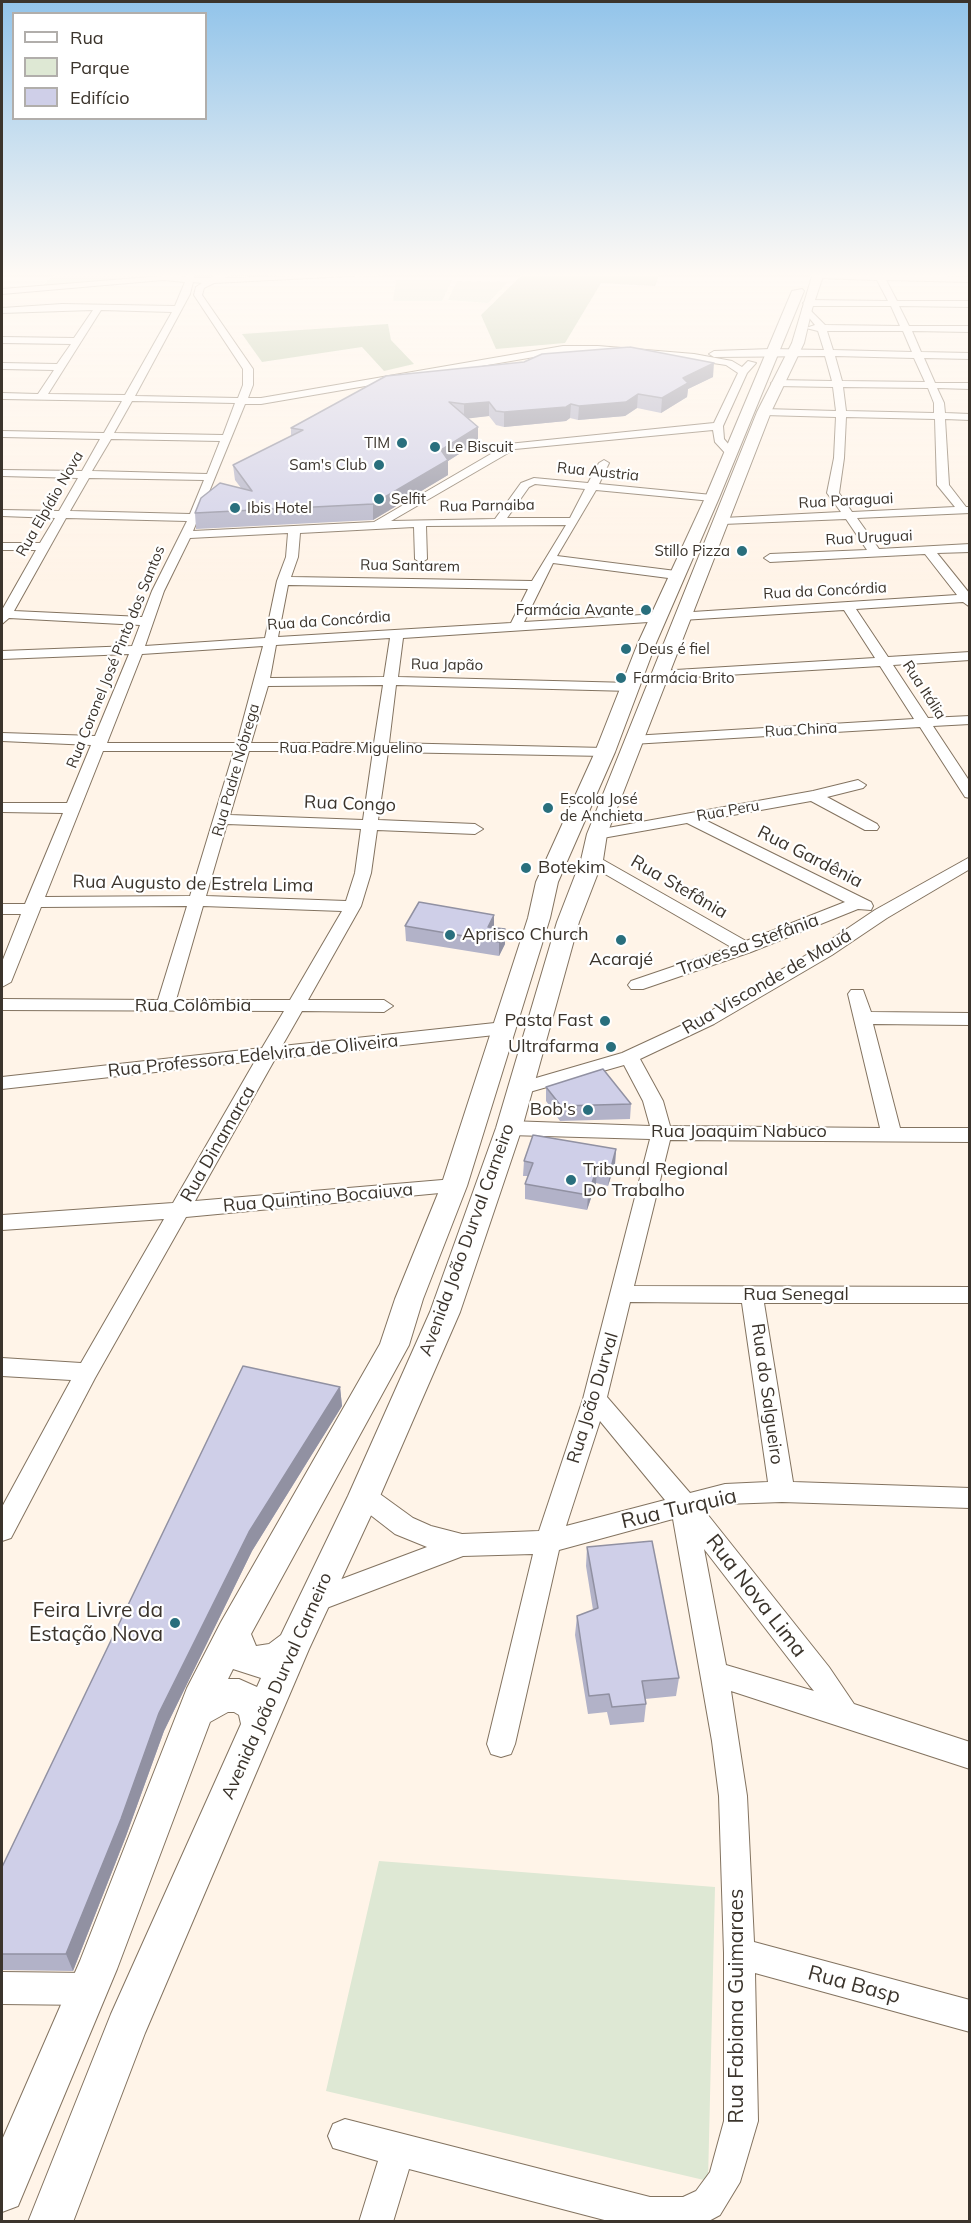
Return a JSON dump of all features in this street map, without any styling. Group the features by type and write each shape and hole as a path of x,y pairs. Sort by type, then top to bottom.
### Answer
{"main road":[{"name":"Avenida João Durval Carneiro","path":"2,2190 88,1989 197,1710 233,1633 394,1346 409,1299 454,1186 538,918 547,882 605,752 631,687 702,564 718,510 730,452 771,377"},
{"name":"Avenida João Durval Carneiro","path":"50,2222 126,2029 293,1646 364,1496 445,1312 509,1128 579,886 658,675 676,575 718,510 778,377"},
{"path":"547,882 550,892 558,896 571,894 579,886"},
{"path":"538,918 558,916 568,922"},
{"path":"233,1633 243,1657 258,1663 278,1658 293,1646"},
{"path":"197,1710 224,1695 239,1696 255,1705 259,1725"}],"street":[{"path":"41,397 54,377"},
{"name":"Rua Elpídio Nova","path":"3,616 141,377"},
{"path":"248,377 248,384 277,391"},
{"path":"265,400 261,397 277,391 368,377"},
{"path":"2,396 129,398 237,408 265,400 387,377"},
{"path":"730,452 719,440 718,426 741,377"},
{"path":"836,377 841,413 839,458 833,493 847,516 875,552"},
{"path":"928,377 940,417 943,485 966,510"},
{"path":"776,383 969,386"},
{"name":"Rua Coronel José Pinto dos Santos","path":"2,982 170,563 194,518 248,384"},
{"path":"764,412 969,417"},
{"path":"377,525 505,450 519,445 718,426"},
{"path":"2,434 226,438"},
{"path":"515,628 549,559 574,521 604,463"},
{"path":"2,473 211,477"},
{"name":"Rua Austria","path":"501,520 530,481 593,487 718,510"},
{"name":"Rua Paraguai","path":"718,510 847,516 966,510"},
{"path":"2,513 194,518"},
{"name":"Rua Parnaiba","path":"185,535 501,520 574,521"},
{"path":"420,523 421,559"},
{"name":"Rua Padre Nóbrega","path":"165,1007 262,682 284,581 292,557 294,530"},
{"path":"2,546 43,547"},
{"name":"Rua Uruguai","path":"770,558 969,548"},
{"path":"927,549 968,600"},
{"path":"549,559 676,575"},
{"name":"Rua Santarem","path":"284,581 536,585"},
{"name":"Rua da Concórdia","path":"2,655 137,650 968,600"},
{"name":"Rua Itália","path":"848,606 926,723 969,794"},
{"path":"3,616 147,621"},
{"name":"Rua Dinamarca","path":"2,1530 87,1372 270,1054 352,906 363,873 397,633"},
{"path":"658,675 969,656"},
{"name":"Rua Japão","path":"262,682 391,681 631,687"},
{"name":"Rua China","path":"633,740 969,720"},
{"name":"Rua Padre Miguelino","path":"2,737 98,744 605,752"},
{"name":"Rua Peru","path":"595,847 690,818 813,796 858,785"},
{"path":"813,796 871,827"},
{"path":"2,807 71,808"},
{"name":"Rua Gardênia","path":"690,818 881,914"},
{"name":"Rua Congo","path":"222,819 370,823 475,829"},
{"name":"Rua Stefânia","path":"595,847 745,948"},
{"name":"Rua Visconde de Mauá","path":"519,1089 629,1057 708,1020 969,862"},
{"name":"Rua Augusto de Estrela Lima","path":"2,909 197,901 352,906"},
{"name":"Travessa Stefânia","path":"637,985 745,948 858,903"},
{"path":"820,920 851,934"},
{"path":"857,994 891,1133"},
{"name":"Rua Colômbia","path":"2,1005 384,1006"},
{"path":"864,1018 969,1019"},
{"name":"Rua Professora Edelvira de Oliveira","path":"2,1083 504,1028"},
{"name":"Rua João Durval","path":"501,1744 548,1542 595,1399 662,1133 654,1101 629,1057"},
{"name":"Rua Joaquim Nabuco","path":"509,1128 662,1133 969,1135"},
{"name":"Rua Quintino Bocaiuva","path":"2,1222 180,1210 454,1186"},
{"name":"Rua Senegal","path":"623,1294 969,1295"},
{"name":"Rua do Salgueiro","path":"752,1295 782,1492"},
{"path":"2,1367 87,1372"},
{"name":"Rua Nova Lima","path":"595,1399 684,1503 819,1676 845,1714"},
{"name":"Rua Turquia","path":"364,1496 404,1526 428,1536 462,1545 548,1542 684,1503 725,1494 782,1492 969,1498"},
{"name":"Rua Fabiana Guimaraes","path":"345,2136 650,2214 685,2214 708,2203 723,2182 735,2148 741,2121 739,1953 733,1796 726,1741 712,1673 684,1503"},
{"name":"Rua Turquia","path":"316,1600 462,1545"},
{"path":"712,1673 845,1714 969,1756"},
{"name":"Rua Basp","path":"739,1953 969,2016"},
{"path":"2,1988 88,1989"},
{"path":"376,2222 398,2150"}],"green space":[{"path":"379,1861 715,1887 708,2181 326,2091"}],"building":[{"path":"385,377 686,377 683,378 688,383 662,398 638,394 626,402 579,406 571,404 566,407 504,412 496,411 489,402 464,404 449,402 478,427 441,450 448,460 373,504 195,513 201,498 220,483 252,491 233,465 303,430 291,428"},
{"path":"419,902 494,915 488,927 505,929 499,942 405,926"},
{"path":"603,1069 631,1104 561,1106 546,1087"},
{"name":"Tribunal Regional Do Trabalho","path":"533,1135 616,1149 610,1171 597,1168 588,1195 525,1184 533,1163 524,1161"},
{"name":"Feira Livre da Estação Nova","path":"243,1366 340,1387 249,1532 159,1713 121,1819 66,1954 2,1954 2,1867"},
{"path":"652,1541 679,1678 642,1681 646,1704 612,1707 609,1694 589,1696 577,1616 598,1608 587,1547"}],"place":[{"name":"TIM","path":"402,443"},
{"name":"Le Biscuit","path":"435,447"},
{"name":"Sam's Club","path":"379,465"},
{"name":"Selfit","path":"379,499"},
{"name":"Ibis Hotel","path":"235,508"},
{"name":"Stillo Pizza","path":"742,551"},
{"name":"Farmácia Avante","path":"646,610"},
{"name":"Deus é fiel","path":"626,649"},
{"name":"Farmácia Brito","path":"621,678"},
{"name":"Escola José de Anchieta","path":"548,808"},
{"name":"Botekim","path":"526,868"},
{"name":"Aprisco Church","path":"450,935"},
{"name":"Acarajé","path":"621,940"},
{"name":"Pasta Fast","path":"605,1021"},
{"name":"Ultrafarma","path":"611,1047"},
{"name":"Bob's","path":"588,1110"},
{"name":"Tribunal Regional Do Trabalho","path":"571,1180"},
{"name":"Feira Livre da Estação Nova","path":"175,1623"}]}
